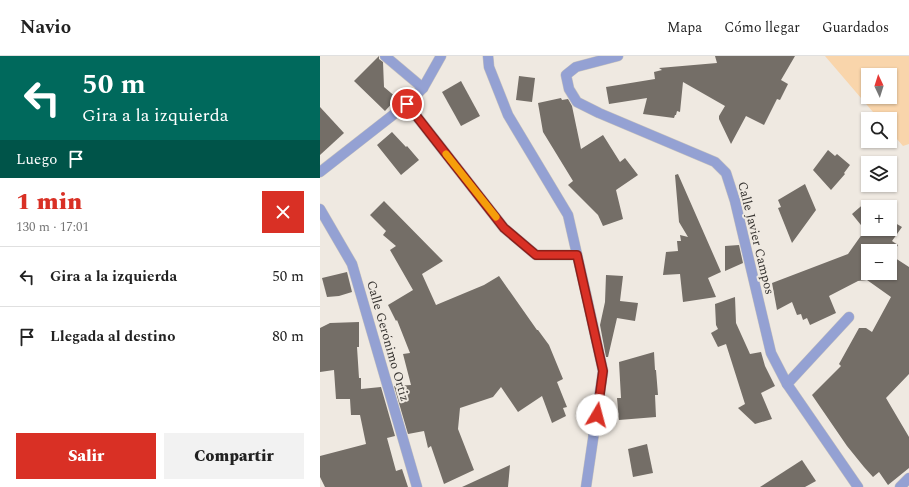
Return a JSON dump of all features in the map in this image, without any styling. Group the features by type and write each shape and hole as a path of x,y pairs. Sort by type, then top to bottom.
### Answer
{"street":[{"path":"385,56 423,88"},
{"path":"320,172 407,104 423,88 441,56"},
{"path":"488,56 489,67 508,115 568,215 603,371 586,487"},
{"name":"Calle Javier Campos","path":"618,56 576,66 566,75 568,89 576,102 714,162 726,173 735,201 771,353 787,384 858,487"},
{"path":"407,104 504,228 536,255 577,255"},
{"name":"Calle Gerónimo Ortiz","path":"320,209 352,264 417,487"},
{"path":"787,384 849,317"},
{"path":"900,487 909,478"}],"shaded area":[{"path":"825,56 909,56 909,144 903,146 897,139 897,112 873,112 866,104 897,104 897,68 861,68 861,98"}],"building":[{"path":"379,56 379,59 383,62 384,87 397,98 385,111 354,81"},
{"path":"715,56 795,56 781,80 788,84 780,100 777,99 764,125 746,116 731,144 719,119 719,116 725,106 683,82 680,112 677,111 674,118 643,114 647,98 609,104 606,87 655,79 654,72 662,70 659,68 717,63"},
{"path":"519,76 535,78 532,102 516,100"},
{"path":"461,81 480,116 461,126 442,92"},
{"path":"561,98 562,100 568,99 572,106 581,149 603,135 620,162 625,158 638,175 616,190 623,219 603,226 598,215 568,185 573,181 543,132 538,103"},
{"path":"320,107 344,133 320,155"},
{"path":"392,132 419,160 401,175 377,145"},
{"path":"828,150 835,156 837,154 850,165 844,173 845,174 831,190 813,170"},
{"path":"678,174 721,272 708,278 716,297 683,302 680,274 663,275 666,252 678,251 677,241 681,241 680,235 688,237 679,222 675,175"},
{"path":"805,184 816,210 792,243 778,208 781,207 778,200"},
{"path":"384,201 443,261 422,274 436,305 484,285 499,276 549,345 563,379 557,382 567,407 563,408 566,416 552,423 542,396 518,412 501,387 493,397 460,408 458,429 474,470 444,484 431,446 428,448 424,431 408,434 394,386 411,385 403,354 410,353 397,320 396,321 388,305 413,290 390,250 396,246 383,235 386,231 370,215"},
{"path":"861,206 861,225 852,214"},
{"path":"897,224 902,227 897,234"},
{"path":"861,236 896,236 892,241 896,244 861,244 861,280 867,280 858,281 829,296 836,313 810,325 807,318 803,320 801,314 797,315 792,302 777,310 772,283 848,254"},
{"path":"739,245 743,263 725,271 725,246"},
{"path":"897,259 909,267 909,374 886,398 909,437 909,468 888,485 879,472 873,477 864,467 847,446 812,395 841,366 839,364 859,328 866,328 872,332 891,297 867,280 897,280"},
{"path":"347,272 352,292 339,296 327,297 322,278"},
{"path":"606,275 623,276 620,301 638,303 635,321 617,318 608,357 606,357 600,325 605,302"},
{"path":"735,297 736,323 750,354 761,352 765,366 775,386 761,393 772,419 755,424 738,408 745,404 726,344 718,347 711,333 718,329 716,325 715,304"},
{"path":"359,322 359,347 357,347 361,389 381,387 395,436 387,438 396,471 402,469 408,487 325,487 320,477 320,456 366,444 360,415 351,415 350,399 336,399 334,370 320,372 320,328 330,323"},
{"path":"654,352 658,395 655,395 656,417 619,420 617,398 621,398 619,362"},
{"path":"647,444 653,473 633,477 628,449"},
{"path":"802,460 816,481 805,487 760,487"},
{"path":"510,465 508,487 462,487"}],"slow traffic":[{"path":"446,154 496,217"}],"route":[{"path":"407,104 504,228 536,255 577,255 603,371 597,415"}]}
